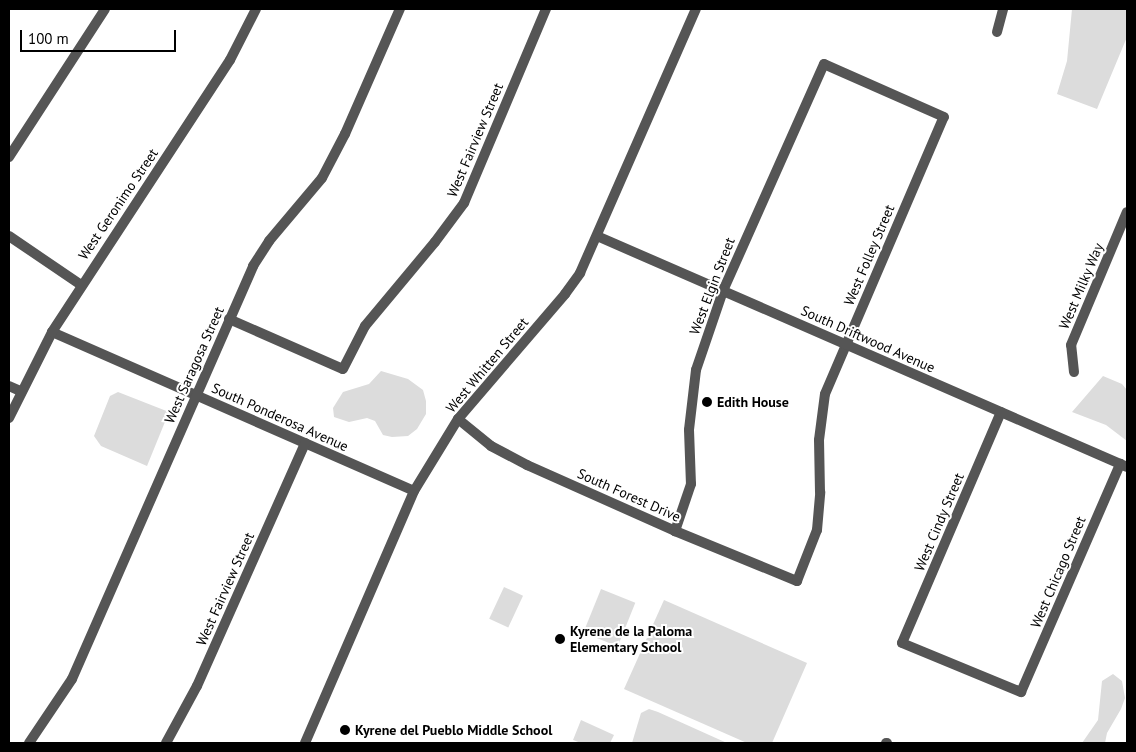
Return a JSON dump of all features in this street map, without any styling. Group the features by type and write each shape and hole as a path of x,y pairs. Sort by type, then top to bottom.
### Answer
{"street":[{"path":"9,157 105,9"},
{"name":"West Geronimo Street","path":"9,418 20,392 52,332 230,60 256,9"},
{"name":"West Saragosa Street","path":"29,743 72,678 253,266 269,241 322,178 345,134 400,9"},
{"name":"West Fairview Street","path":"229,319 343,369 365,326 435,242 464,203 546,9"},
{"name":"West Whitten Street","path":"305,743 414,491 458,419 580,273 696,9"},
{"path":"997,32 1003,9"},
{"name":"West Elgin Street","path":"675,531 691,484 689,430 696,370 723,291 824,64 944,117"},
{"name":"West Folley Street","path":"797,581 816,530 820,492 819,440 825,394 944,117"},
{"name":"West Milky Way","path":"1074,372 1071,345 1127,212"},
{"path":"9,236 81,285"},
{"name":"South Driftwood Avenue","path":"597,236 1124,465"},
{"name":"South Ponderosa Avenue","path":"52,332 414,491"},
{"path":"9,386 20,392"},
{"name":"West Cindy Street","path":"1001,412 902,643 1021,692"},
{"name":"South Forest Drive","path":"458,419 491,446 527,465 675,531 797,581"},
{"name":"West Fairview Street","path":"166,743 197,686 305,443"},
{"name":"West Chicago Street","path":"1021,692 1124,465"}],"shaded area":[{"path":"1072,9 1127,9 1127,37 1097,109 1057,94 1067,61"},
{"path":"381,371 408,379 423,390 426,401 426,414 417,429 408,436 392,437 383,435 375,421 367,418 349,422 334,417 333,408 343,392 369,384"},
{"path":"1103,376 1122,384 1127,390 1127,441 1106,425 1072,412"},
{"path":"118,392 169,412 147,466 101,446 94,436 110,396"},
{"path":"504,587 523,596 508,628 489,619"},
{"path":"601,589 635,603 618,646 583,633"},
{"path":"664,600 807,663 772,743 747,743 624,689"},
{"path":"1113,674 1122,681 1125,698 1121,709 1107,733 1105,743 1082,743 1098,720 1102,681"},
{"path":"649,709 727,743 632,743 641,713"},
{"path":"581,720 614,735 610,743 581,743 573,740"}],"place":[{"name":"Edith House","path":"707,402"},
{"name":"Kyrene de la Paloma Elementary School","path":"560,639"},
{"name":"Kyrene del Pueblo Middle School","path":"345,730"}]}
